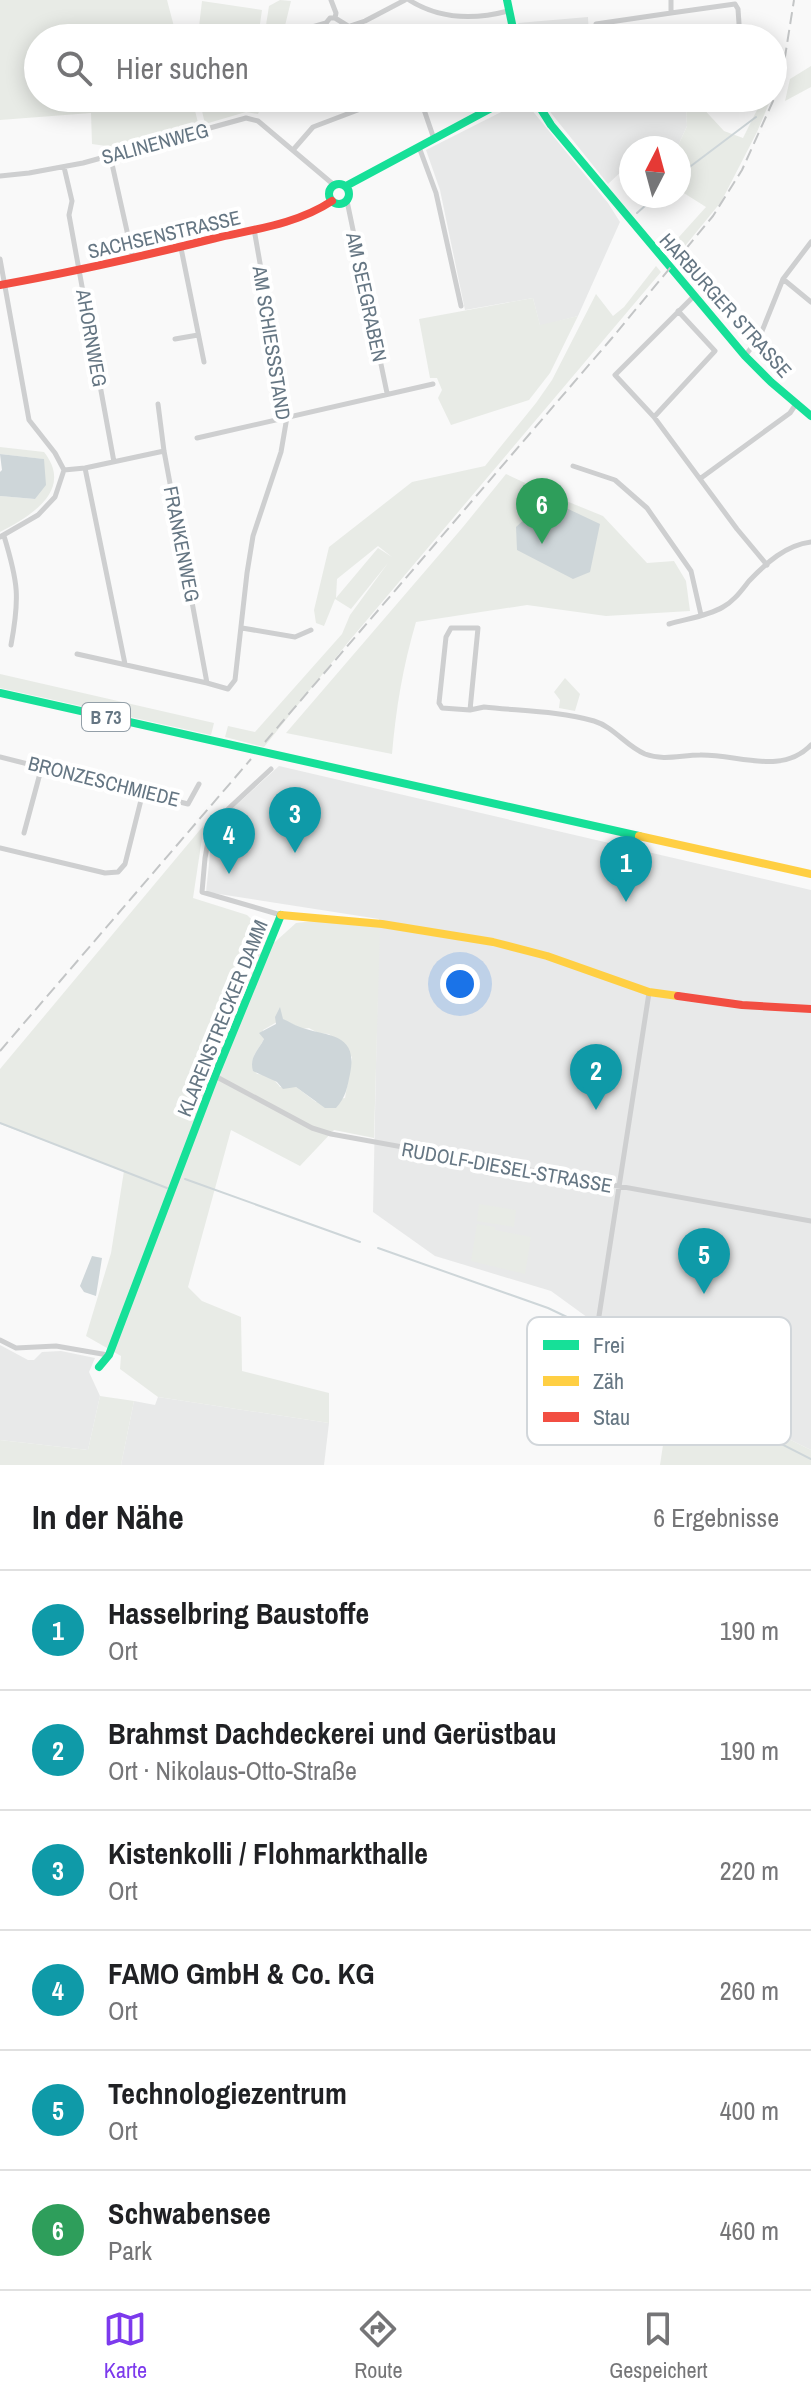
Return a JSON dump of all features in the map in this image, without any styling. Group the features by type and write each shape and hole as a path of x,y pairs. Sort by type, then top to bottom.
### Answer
{"street":[{"path":"331,0 335,18"},
{"path":"353,24 407,0 431,11 460,17 488,16 509,10"},
{"path":"507,0 512,24"},
{"path":"671,0 671,13"},
{"path":"596,24 735,4 739,24"},
{"path":"323,24 335,18 346,24"},
{"path":"293,150 313,127 353,112"},
{"path":"425,112 434,139"},
{"path":"346,186 484,112"},
{"name":"HARBURGER STRASSE","path":"543,112 745,356 811,416"},
{"name":"SALINENWEG","path":"0,176 64,167 246,118 258,121 334,185"},
{"path":"419,147 436,193 461,306"},
{"path":"110,155 134,258"},
{"name":"AHORNWEG","path":"64,167 72,201 69,215 114,462"},
{"path":"340,183 346,186 349,192 347,201 338,204 332,201 329,192 334,185 340,183"},
{"name":"SACHSENSTRASSE","path":"2,285 254,229 312,213 332,201"},
{"name":"AM SEEGRABEN","path":"347,201 387,393"},
{"name":"AM SCHIESSSTAND","path":"207,683 228,689 235,680 253,536 281,452 287,417 254,229"},
{"path":"745,356 760,336 783,279 810,246"},
{"path":"181,247 204,362"},
{"path":"0,259 2,285 29,420 64,470 55,497 38,515 2,537 16,576 18,596 11,645"},
{"path":"783,279 811,302"},
{"path":"694,296 615,375 654,417 767,565"},
{"path":"654,417 715,351 678,311"},
{"path":"175,339 198,335"},
{"path":"197,438 433,384"},
{"name":"FRANKENWEG","path":"158,404 207,683"},
{"path":"701,478 790,413 796,404"},
{"path":"64,470 164,451"},
{"path":"573,466 615,480 647,508 691,571 701,615"},
{"path":"85,468 125,664"},
{"path":"669,624 721,609 778,555 797,544 811,542"},
{"path":"242,628 295,637 311,630"},
{"path":"470,710 478,628 451,628 446,637 439,703 442,708 470,710 484,707 596,722 645,753 668,759 700,755 773,762 802,754 811,745"},
{"path":"77,654 207,683"},
{"name":"B 73","path":"0,693 811,874"},
{"name":"BRONZESCHMIEDE","path":"0,757 188,804 199,784"},
{"path":"24,833 42,766"},
{"path":"271,769 211,825 202,892 281,915"},
{"path":"0,848 105,873 118,872 123,868 143,792"},
{"name":"KLARENSTRECKER DAMM","path":"99,1367 109,1355 215,1076 281,915 382,924 493,942 547,956 649,992 742,1005 811,1009"},
{"path":"599,1316 649,992"},
{"name":"RUDOLF-DIESEL-STRASSE","path":"215,1076 321,1132 811,1221"},
{"path":"0,1340 16,1348 56,1346 109,1355"}],"shaded area":[{"path":"0,0 167,0 173,24 24,24 24,112 195,112 199,127 108,152 106,146 92,144 91,113 0,120"},
{"path":"280,0 291,1 285,24 266,24 269,6"},
{"path":"202,1 262,10 260,24 199,24"},
{"path":"588,17 588,24 518,24"},
{"path":"811,66 811,87 787,100 790,79"},
{"path":"202,112 246,112 205,124"},
{"path":"501,112 533,112 620,222 578,316 540,326 533,298 465,310 440,190 426,150"},
{"path":"550,112 686,112 687,126 682,136 619,136 619,174 608,184"},
{"path":"686,112 706,112 724,131 743,138 756,112 765,112 721,202 676,257 669,248 706,207 691,198 691,136 682,136 687,126"},
{"path":"656,266 661,272 350,640 264,747 225,737 228,726 255,732 342,634 350,615 388,563 351,609 335,599 324,626 316,623 314,610 329,547 412,482 485,466 552,380 596,294 613,316 624,307","holes":["378,546 392,557 378,548 336,598 337,579"]},
{"path":"533,298 540,325 578,316 550,373 529,400 451,425 438,398 442,390 437,378 430,378 419,319"},
{"path":"0,447 44,452 52,466 54,478 51,490 35,510 0,532 0,496 35,499 43,459 0,454"},
{"path":"0,454 44,459 46,485 35,499 0,496"},
{"path":"506,474 603,516 647,563 674,561 686,581 690,611 606,616 527,605 416,622 401,687 392,754 286,733 463,527"},
{"path":"547,499 600,524 590,572 573,579 517,550 516,527"},
{"path":"0,674 214,723 211,735 0,688"},
{"path":"565,678 580,694 575,711 559,708 560,700 554,692"},
{"path":"279,766 811,890 811,1450 791,1440 791,1317 587,1317 551,1291 435,1256 373,1212 379,919 206,892 213,826"},
{"path":"204,825 193,898 247,915 275,942 296,923 323,920 380,926 374,1138 334,1130 300,1166 231,1130 188,1287 202,1301 241,1317 242,1371 329,1393 329,1423 158,1397 120,1369 121,1356 86,1336 111,1253 124,1171 0,1124 0,1069","holes":["282,1019 302,1029 329,1034 352,1057 345,1098 316,1102 296,1087 280,1087 270,1078 257,1074 253,1060 264,1039 263,1030"]},
{"path":"280,1007 283,1019 338,1038 350,1050 348,1084 336,1108 325,1108 296,1087 283,1089 277,1082 253,1071 253,1058 264,1039 259,1033 276,1024 275,1017"},
{"path":"479,1204 516,1210 514,1227 477,1221"},
{"path":"477,1224 531,1237 525,1274 471,1261"},
{"path":"92,1256 102,1258 96,1296 84,1292 80,1286"},
{"path":"0,1345 28,1360 34,1360 42,1352 61,1351 95,1358 89,1372 100,1396 88,1450 0,1440"},
{"path":"100,1396 134,1401 121,1465 0,1465 0,1440 88,1450"},
{"path":"158,1397 329,1423 324,1465 121,1465 134,1401 155,1405"},
{"path":"791,1440 811,1450 811,1465 660,1465 663,1445 791,1445"}],"waterway":[{"path":"691,166 756,117"},
{"path":"637,213 643,208"},
{"path":"0,1123 167,1188"},
{"path":"185,1179 360,1242"},
{"path":"378,1248 567,1317"},
{"path":"783,1445 811,1459"}],"railway":[{"path":"787,44 794,0"},
{"path":"265,742 713,216 742,170 768,112"},
{"path":"0,1051 251,759"}],"traffic: fast":[{"path":"507,0 512,24"},
{"path":"346,186 484,112"},
{"path":"543,112 745,356 811,416"},
{"path":"339,184 346,187 349,194 346,201 339,204 332,201 329,194 332,187 339,184"},
{"path":"0,693 639,836"},
{"path":"99,1367 109,1355 215,1076 281,915"}],"traffic: slow":[{"path":"639,836 811,874"},
{"path":"281,915 382,924 493,942 547,956 649,992 678,996"}],"traffic: jam":[{"path":"0,285 276,225 332,201"},
{"path":"678,996 742,1005 811,1009"}],"place":[{"name":"Schwabensee","path":"542,544"},
{"name":"Kistenkolli / Flohmarkthalle","path":"295,853"},
{"name":"FAMO GmbH & Co. KG","path":"229,874"},
{"name":"Hasselbring Baustoffe","path":"626,902"},
{"name":"Brahmst Dachdeckerei und Gerüstbau","path":"596,1110"},
{"name":"Technologiezentrum","path":"704,1294"}]}
